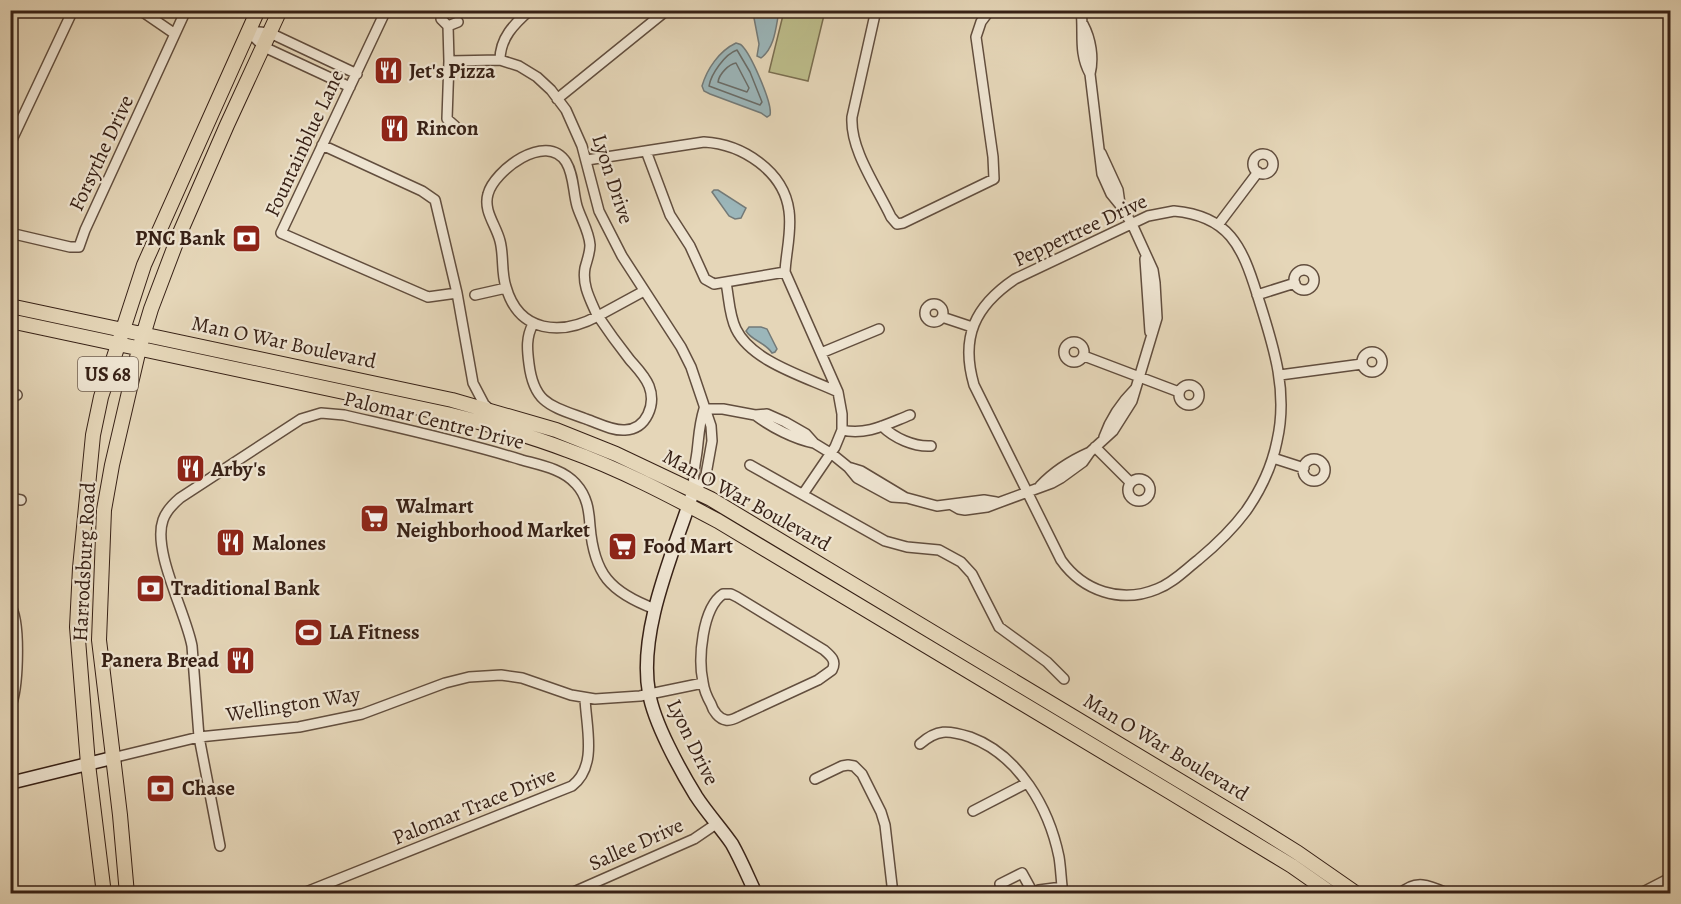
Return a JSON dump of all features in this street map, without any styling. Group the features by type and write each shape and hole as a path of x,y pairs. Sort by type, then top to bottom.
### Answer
{"main road":[{"name":"Harrodsburg Road","path":"104,894 88,764 77,627 80,568 93,435 101,397 144,265 258,10"},
{"name":"Harrodsburg Road","path":"127,894 99,640 104,510 112,465 144,333 179,236 280,10"},
{"name":"Man O War Boulevard","path":"10,306 463,403 556,430 590,443 694,490 1250,823 1357,894"},
{"name":"Man O War Boulevard","path":"10,321 406,405 510,431 604,464 738,533 1292,866 1332,894"}],"street":[{"path":"10,144 73,10"},
{"path":"140,10 175,34"},
{"name":"Forsythe Drive","path":"10,233 79,247 186,10"},
{"name":"Fountainblue Lane","path":"386,10 281,233 428,297 457,293"},
{"path":"500,60 501,47 509,31 530,10"},
{"path":"557,99 667,10"},
{"path":"876,10 851,127 855,144 891,217 897,224 993,179 993,157 976,37 981,22 990,10"},
{"path":"704,409 723,409 755,415 764,422 803,441 814,442 832,454 869,486 892,497 907,498 937,506 984,500 996,502 1027,492 1039,487 1048,477 1093,450 1103,439 1108,426 1126,398 1135,389 1150,333 1145,256 1132,224 1120,205 1118,190 1100,151 1090,74 1093,63 1089,34 1083,24 1081,10"},
{"path":"447,119 449,23"},
{"path":"248,31 270,33 357,74"},
{"path":"248,31 264,47 350,87"},
{"name":"Lyon Drive","path":"449,61 500,60 519,66 537,77 557,99 578,134 587,160 588,175 598,211 622,256 681,347 691,367 704,409 698,429 697,456 692,475 694,490 655,609 647,651 649,694 658,722 683,772 696,796 731,844 756,894"},
{"path":"438,123 447,119"},
{"path":"447,119 455,126"},
{"path":"587,160 711,143 731,148 748,156 762,165 780,183 789,209 790,227 785,272 838,392 842,414 842,430 832,454 803,494"},
{"path":"322,145 422,191 435,200 457,293 473,383 484,404 490,410"},
{"path":"533,324 527,342 527,352 531,379 540,397 558,408 615,429 631,429 643,422 648,416 652,403 649,386 598,316 585,285 584,277 590,244 571,173 565,160 551,151 540,149 526,156 495,180 488,194 488,214 500,240 506,288 513,304 533,324 560,328 583,323 598,316 644,291"},
{"path":"646,151 664,202 690,246 705,279 714,284 726,283 785,272"},
{"path":"1218,225 1258,172"},
{"name":"Peppertree Drive","path":"1174,211 1199,215 1218,225 1234,240 1245,256 1275,352 1280,375 1280,425 1273,458 1257,493 1237,524 1226,536 1168,584 1137,595 1125,596 1105,593 1084,584 1061,560 974,385 969,358 972,327 990,298 1015,279 1132,224 1154,214 1174,211"},
{"path":"726,283 735,327 755,352 769,361 838,392"},
{"path":"1257,296 1295,283"},
{"path":"475,296 506,288"},
{"path":"942,316 972,327"},
{"path":"821,353 879,329"},
{"path":"1084,356 1179,392"},
{"path":"1280,375 1362,364"},
{"path":"463,403 472,390 473,383"},
{"name":"Palomar Centre Drive","path":"220,846 199,737 192,646 169,578 161,533 163,519 171,506 180,498 307,416 329,413 407,429 507,455 568,477 577,485 587,502 593,553 598,567 616,590 635,602 655,609"},
{"path":"842,430 859,433 910,415"},
{"path":"882,426 892,434 916,445 931,446"},
{"path":"1093,450 1130,482"},
{"path":"1273,458 1304,468"},
{"path":"750,465 885,541 907,548 939,550 962,562 972,574 999,627 1047,662 1064,679"},
{"path":"723,594 737,597 824,650 831,656 834,664 827,676 731,720 721,718 716,713 703,682 701,660 704,634 712,606 723,594"},
{"path":"10,604 15,615 17,678 12,703"},
{"name":"Wellington Way","path":"10,783 199,737 299,727 351,717 469,677 501,675 522,678 585,698 606,699 649,694 703,682"},
{"name":"Palomar Trace Drive","path":"301,894 572,786 584,775 588,765 585,698"},
{"path":"920,744 929,736 939,732 968,736 1000,753 1027,783 1043,810 1054,837 1063,890 1039,890 1033,893 1022,873 1000,884 1005,894"},
{"path":"814,779 842,766 854,766 862,774 885,825 893,894"},
{"path":"973,811 1027,783"},
{"name":"Sallee Drive","path":"569,894 694,839 716,824"},
{"path":"1639,894 1671,878"},
{"path":"1400,894 1409,886 1421,884 1449,894"}],"green space":[{"path":"784,11 825,11 808,81 769,72"}],"water":[{"path":"757,11 779,11 772,43 761,58 757,56 759,44 754,18"},
{"path":"736,43 748,53 757,71 770,109 770,115 767,117 704,91 702,86 710,67 724,51"},
{"path":"718,190 746,208 741,218 735,219 729,216 712,192"},
{"path":"749,327 767,329 777,349 775,352 772,353 752,337 746,331"}],"place":[{"name":"Jet's Pizza","path":"388,71"},
{"name":"Rincon","path":"395,128"},
{"name":"PNC Bank","path":"246,238"},
{"name":"Arby's","path":"190,469"},
{"name":"Walmart Neighborhood Market","path":"375,518"},
{"name":"Malones","path":"231,543"},
{"name":"Food Mart","path":"622,546"},
{"name":"Traditional Bank","path":"150,588"},
{"name":"LA Fitness","path":"308,632"},
{"name":"Panera Bread","path":"240,660"},
{"name":"Chase","path":"161,788"}]}
